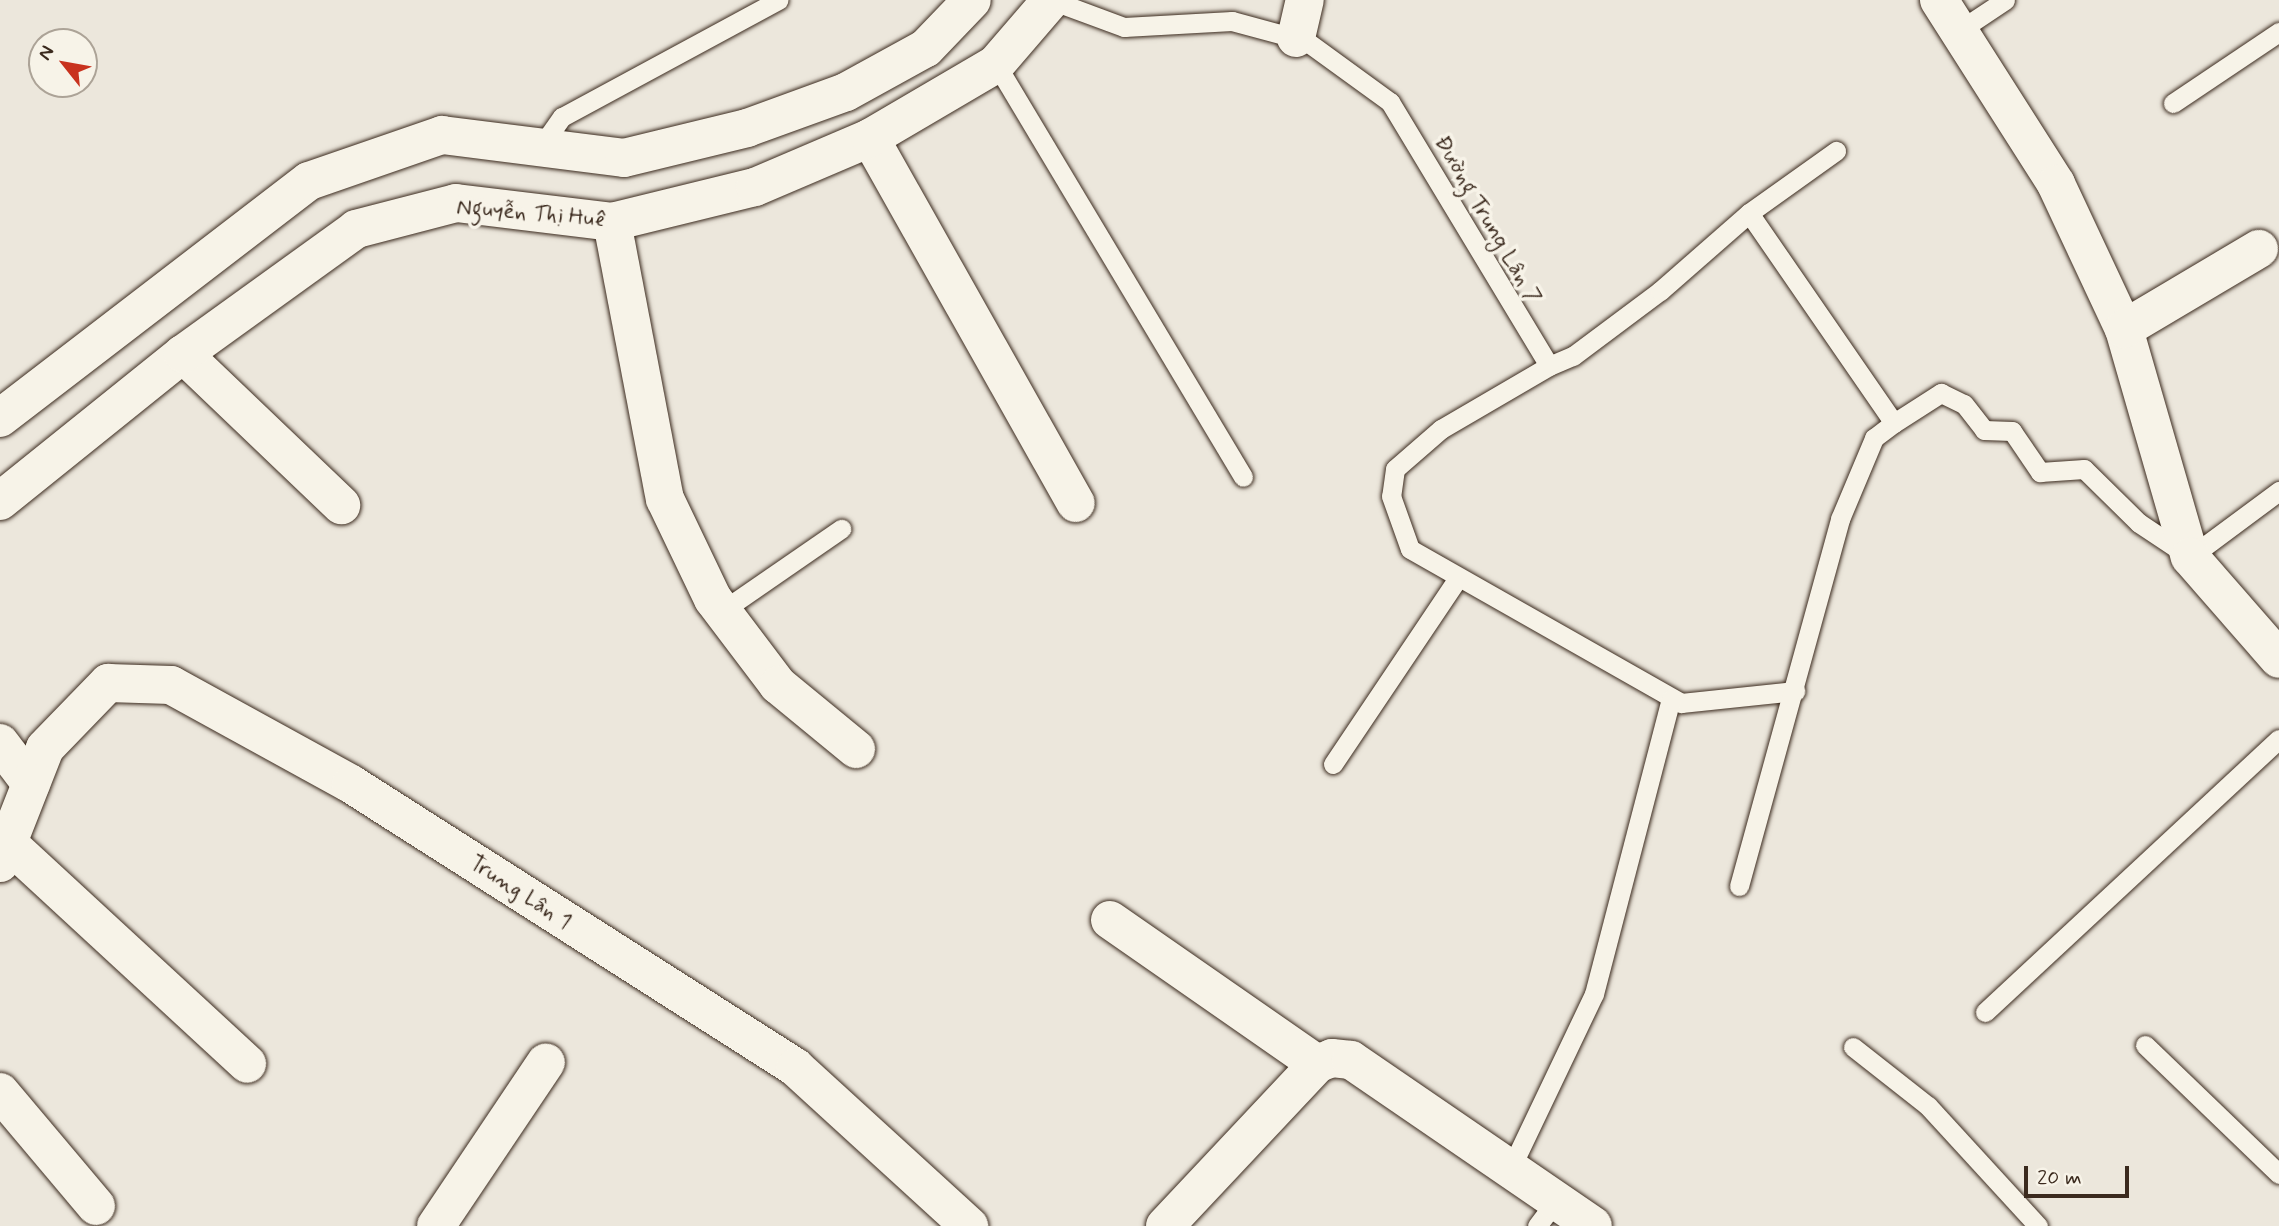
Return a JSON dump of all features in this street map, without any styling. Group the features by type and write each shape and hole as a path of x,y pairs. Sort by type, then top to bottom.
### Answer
{"street":[{"name":"Nguyễn Thị Huê","path":"0,500 183,354 356,229 457,203 612,222 755,187 870,138 996,64 1051,0"},
{"path":"1296,38 1305,0"},
{"path":"0,418 309,181 442,135 624,158 747,128 880,73 926,48 959,4"},
{"path":"1950,15 2056,184 2124,329 2190,557 2279,659"},
{"path":"870,138 1076,503"},
{"path":"612,222 666,499 722,611 778,685 856,749"},
{"path":"2124,329 2259,249"},
{"path":"183,354 341,505"},
{"name":"Trung Lân 1","path":"31,784 45,748 108,683 171,684 351,784 795,1067 969,1226"},
{"path":"0,743 31,784 4,853 247,1064"},
{"path":"1110,920 1317,1064"},
{"path":"1165,1226 1317,1064 1351,1060 1510,1170 1546,1213 1593,1226"},
{"path":"436,1226 546,1062"},
{"path":"0,1092 96,1206"}],"lane":[{"path":"540,148 562,117 778,0"},
{"name":"Đường Trung Lân 7","path":"1051,0 1125,27 1232,21 1296,38 1390,102 1549,366"},
{"path":"1950,15 2005,0"},
{"path":"2173,103 2279,32"},
{"path":"996,64 1243,477"},
{"path":"1795,691 1681,704 1421,561 1405,540 1391,496 1395,469 1441,429 1549,366 1573,356 1660,291 1749,213 1836,151"},
{"path":"1749,213 1894,423"},
{"path":"1739,886 1795,691 1840,519 1874,438 1894,423 1941,393 1964,404 1984,430 2012,432 2040,472 2084,468 2140,523 2190,557 2279,491"},
{"path":"722,611 841,529"},
{"path":"1333,764 1456,581"},
{"path":"1510,1170 1594,994 1671,699"},
{"path":"1985,1012 2279,739"},
{"path":"2144,1045 2279,1174"},
{"path":"1853,1047 1928,1106 2038,1226"}]}
